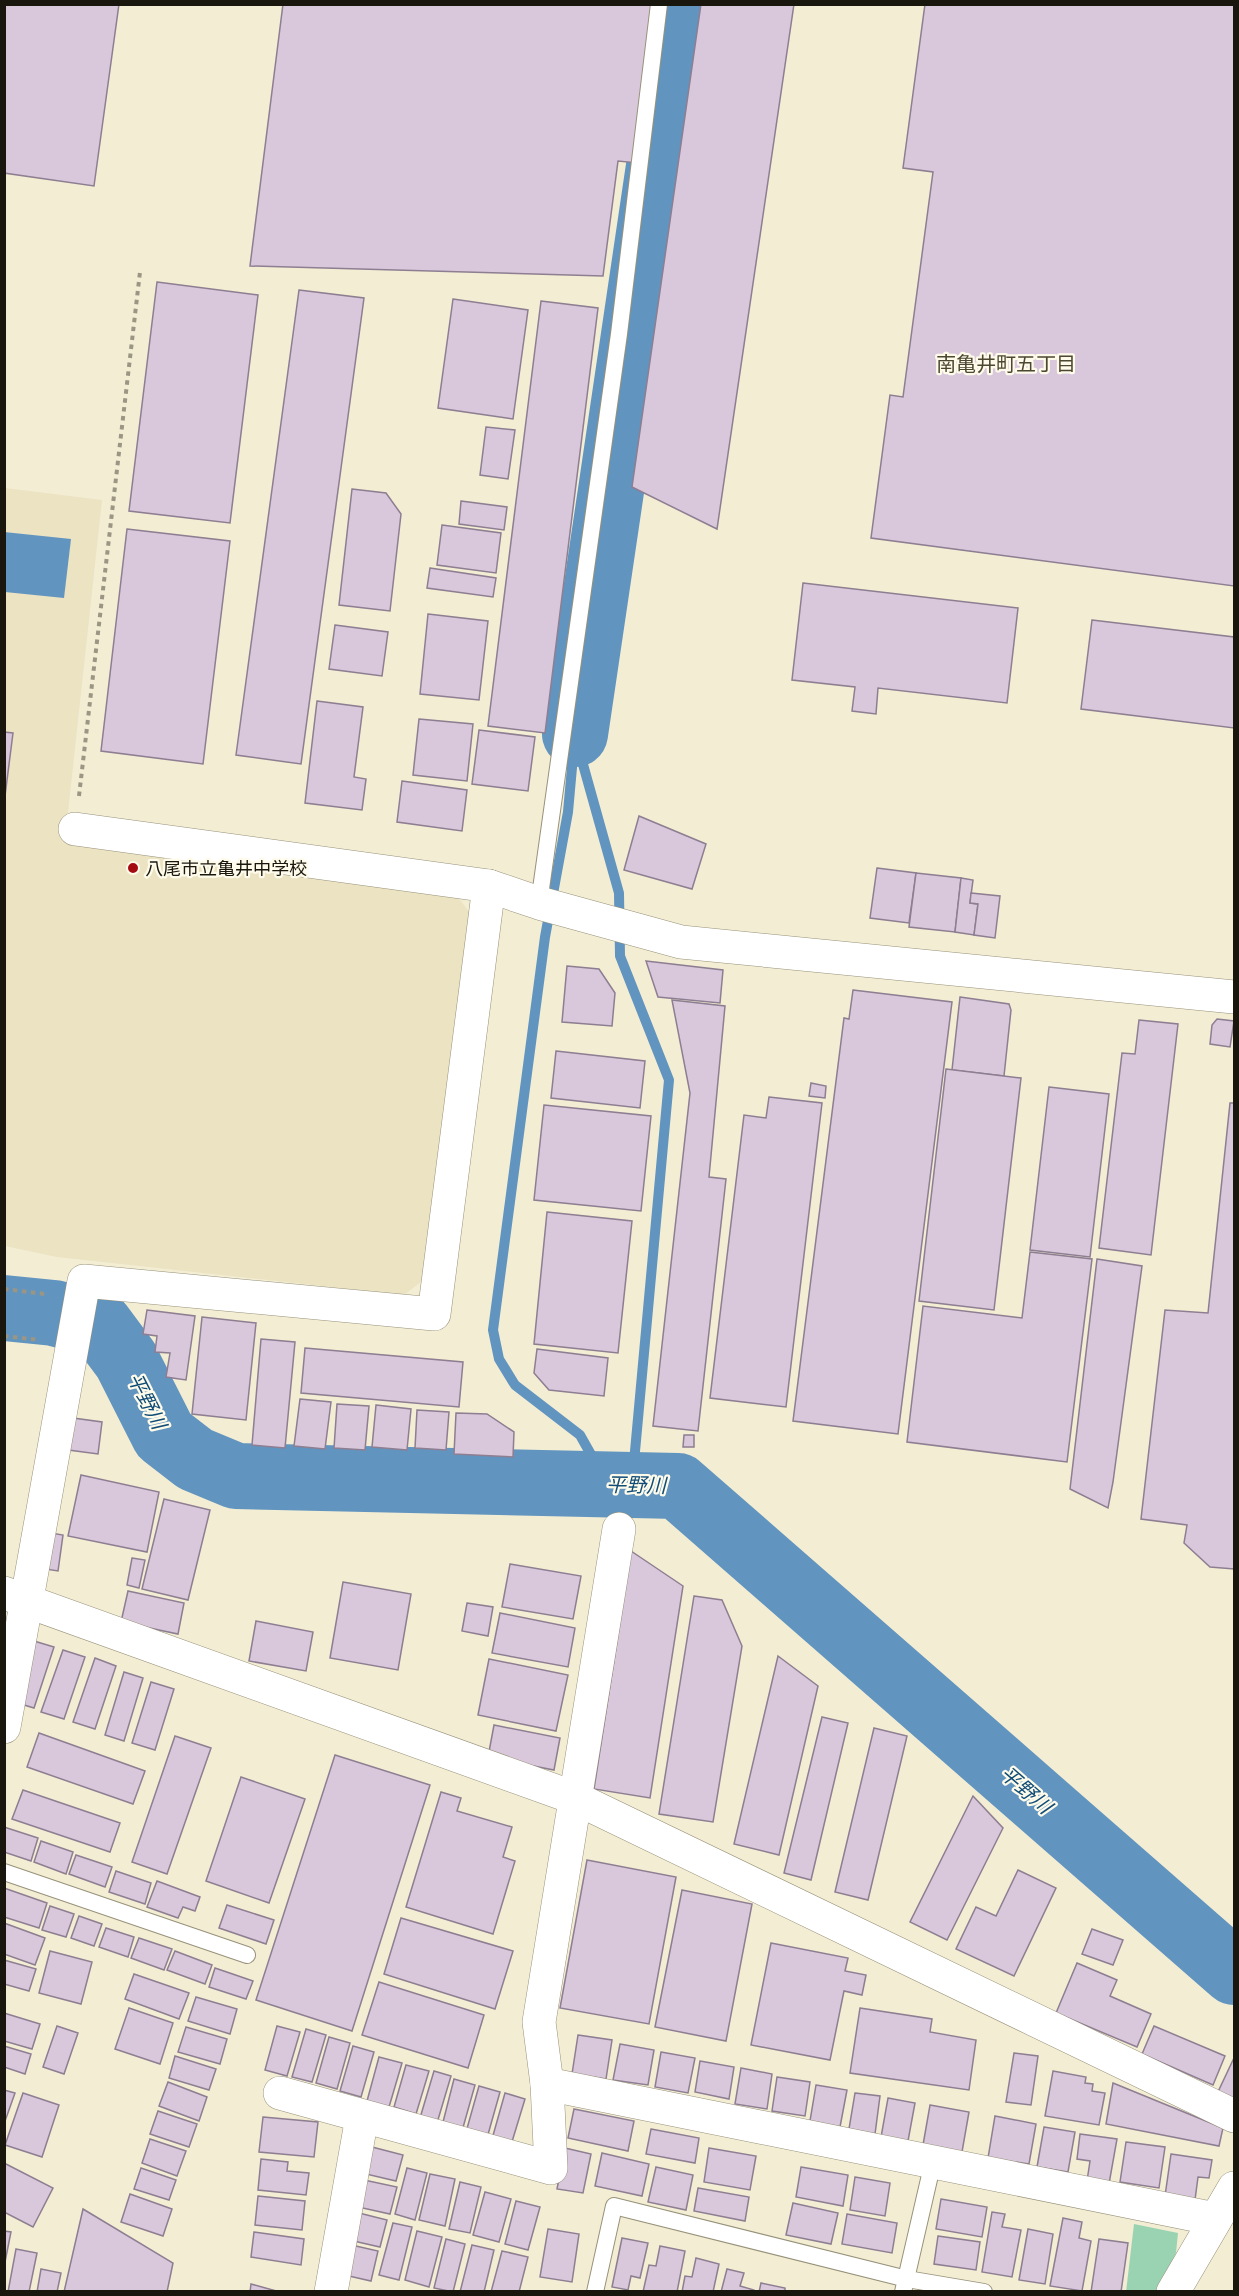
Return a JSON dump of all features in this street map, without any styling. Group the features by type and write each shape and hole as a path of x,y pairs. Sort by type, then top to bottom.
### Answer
{"street":[{"path":"75,830 489,886 539,903 681,942 1234,997"},
{"path":"4,1726 15,1597 84,1281 434,1314 489,886"},
{"path":"280,2093 551,2168 547,2084 539,2022 619,1529"},
{"path":"15,1597 575,1798 1234,2116"},
{"path":"547,2084 1215,2218"},
{"path":"339,2290 362,2117"},
{"path":"1173,2292 1234,2188"}],"lane":[{"path":"539,903 619,334 659,4"},
{"path":"4,1872 247,1954"},
{"path":"905,2285 933,2162"},
{"path":"595,2292 614,2206 905,2285 984,2292"}],"path":[{"path":"75,830 140,272"},
{"path":"4,1288 80,1298"}],"shaded area":[{"name":"八尾市立亀井中学校","path":"5,488 102,500 65,840 457,896 476,921 426,1278 404,1295 57,1257 5,1246"}],"green space":[{"path":"1134,2224 1178,2233 1176,2253 1158,2291 1126,2292"}],"water":[{"path":"4,532 71,539 64,598 5,592"}],"building":[{"path":"4,4 119,4 94,186 4,173"},
{"path":"283,4 657,4 638,163 618,161 603,276 250,266"},
{"path":"701,4 794,4 717,529 632,487"},
{"path":"925,4 1234,4 1234,586 871,538 890,395 903,397 933,172 903,168"},
{"path":"157,282 258,295 230,523 129,511"},
{"path":"299,290 364,298 301,764 236,755"},
{"path":"453,299 528,310 513,419 438,408"},
{"path":"541,301 598,308 545,733 488,726"},
{"path":"486,427 515,430 508,479 480,475"},
{"path":"352,489 386,493 401,514 390,611 339,605"},
{"path":"461,501 507,507 504,530 459,524"},
{"path":"442,525 501,533 496,573 437,565"},
{"path":"127,529 230,541 203,764 101,751"},
{"path":"430,568 496,578 493,597 427,588"},
{"path":"803,583 1018,608 1007,703 878,688 876,714 852,711 855,687 792,680"},
{"path":"428,614 488,621 479,700 420,694"},
{"path":"1092,620 1234,637 1234,728 1081,709"},
{"path":"335,625 388,632 382,676 329,669"},
{"path":"317,701 363,707 354,777 366,779 362,810 305,803"},
{"path":"419,719 473,724 467,781 413,775"},
{"path":"479,730 535,737 528,791 472,784"},
{"path":"4,732 13,733 5,796 4,796"},
{"path":"402,781 467,790 462,831 397,822"},
{"path":"639,816 706,844 692,889 624,870"},
{"path":"877,868 916,873 909,923 870,918"},
{"path":"916,873 961,878 955,932 909,927"},
{"path":"961,878 973,880 970,903 978,904 974,935 955,932"},
{"path":"971,893 1000,896 995,938 974,935 978,904 970,903"},
{"path":"646,961 723,970 720,1003 658,997"},
{"path":"567,966 599,969 615,993 612,1026 562,1022"},
{"path":"853,990 952,1002 898,1434 793,1421 844,1018 849,1019"},
{"path":"960,997 1009,1004 1011,1010 1004,1076 952,1070"},
{"path":"672,1000 725,1006 709,1177 726,1179 698,1431 653,1426 690,1093"},
{"path":"1217,1019 1234,1021 1230,1047 1210,1044 1212,1025"},
{"path":"1139,1020 1178,1024 1151,1255 1099,1248 1122,1053 1135,1054"},
{"path":"556,1051 645,1061 640,1108 551,1098"},
{"path":"946,1069 1021,1078 994,1310 919,1301"},
{"path":"811,1083 826,1086 825,1098 809,1096"},
{"path":"1049,1087 1109,1094 1090,1257 1030,1250"},
{"path":"769,1097 822,1103 786,1407 710,1398 744,1115 766,1118"},
{"path":"1230,1103 1234,1103 1234,1569 1210,1567 1184,1543 1187,1525 1141,1519 1165,1310 1208,1313"},
{"path":"544,1105 651,1116 641,1211 534,1200"},
{"path":"547,1212 632,1221 618,1353 534,1344"},
{"path":"1030,1252 1092,1259 1067,1462 907,1442 923,1306 1022,1318"},
{"path":"1097,1259 1142,1266 1108,1508 1070,1489"},
{"path":"147,1310 195,1316 186,1380 166,1377 170,1353 155,1352 157,1336 143,1334"},
{"path":"202,1317 256,1323 246,1420 192,1414"},
{"path":"261,1339 295,1342 285,1448 252,1445"},
{"path":"305,1348 463,1362 459,1407 301,1393"},
{"path":"537,1349 608,1358 604,1396 549,1390 534,1373"},
{"path":"300,1399 331,1402 325,1449 294,1446"},
{"path":"337,1404 369,1406 365,1450 334,1448"},
{"path":"376,1405 411,1409 407,1450 372,1447"},
{"path":"417,1410 449,1412 446,1450 415,1448"},
{"path":"456,1413 487,1414 514,1432 513,1457 454,1454"},
{"path":"66,1417 102,1422 98,1454 61,1449"},
{"path":"684,1435 694,1435 694,1447 683,1447"},
{"path":"81,1475 159,1492 147,1552 68,1536"},
{"path":"164,1499 210,1510 188,1600 142,1589"},
{"path":"45,1532 63,1535 58,1571 39,1568"},
{"path":"631,1551 683,1586 650,1798 594,1789"},
{"path":"132,1558 145,1560 139,1588 127,1585"},
{"path":"510,1564 581,1576 573,1619 502,1607"},
{"path":"343,1582 411,1594 398,1670 330,1658"},
{"path":"128,1591 184,1603 178,1634 121,1622"},
{"path":"694,1596 722,1600 742,1646 713,1822 659,1814"},
{"path":"467,1603 493,1607 488,1636 462,1631"},
{"path":"500,1613 575,1628 568,1667 492,1653"},
{"path":"256,1621 313,1632 306,1671 249,1661"},
{"path":"34,1641 54,1647 34,1708 14,1702"},
{"path":"63,1650 85,1657 64,1719 41,1712"},
{"path":"778,1656 818,1686 779,1855 734,1844"},
{"path":"95,1658 116,1666 95,1729 73,1722"},
{"path":"489,1659 568,1675 556,1731 478,1715"},
{"path":"124,1672 143,1678 124,1741 105,1735"},
{"path":"151,1682 174,1689 155,1750 132,1743"},
{"path":"822,1717 848,1723 811,1880 784,1873"},
{"path":"494,1725 560,1738 554,1770 488,1757"},
{"path":"874,1728 907,1736 868,1900 835,1892"},
{"path":"39,1733 145,1771 133,1804 27,1767"},
{"path":"175,1736 211,1748 167,1874 132,1862"},
{"path":"335,1755 430,1785 352,2031 256,2000"},
{"path":"241,1777 305,1799 269,1903 206,1881"},
{"path":"23,1790 120,1823 110,1852 12,1819"},
{"path":"441,1792 461,1798 457,1811 512,1827 503,1857 515,1861 493,1934 406,1907"},
{"path":"973,1796 1003,1828 947,1940 910,1922"},
{"path":"4,1827 38,1838 31,1861 4,1852"},
{"path":"41,1841 73,1852 66,1874 34,1862"},
{"path":"76,1855 112,1867 105,1887 69,1874"},
{"path":"587,1860 676,1877 649,2024 560,2008"},
{"path":"1018,1870 1056,1888 1014,1976 956,1949 976,1907 996,1916"},
{"path":"116,1871 151,1883 145,1904 109,1892"},
{"path":"157,1881 200,1897 195,1911 183,1907 178,1918 147,1907"},
{"path":"4,1888 47,1903 39,1928 4,1917"},
{"path":"682,1890 752,1904 726,2041 655,2027"},
{"path":"227,1905 274,1920 266,1944 219,1928"},
{"path":"50,1906 74,1914 66,1937 42,1930"},
{"path":"79,1916 102,1924 94,1946 71,1938"},
{"path":"401,1918 513,1951 495,2009 384,1974"},
{"path":"4,1923 45,1938 35,1965 4,1954"},
{"path":"106,1928 134,1937 128,1957 99,1947"},
{"path":"1092,1929 1123,1940 1113,1965 1082,1954"},
{"path":"139,1938 172,1949 164,1970 131,1958"},
{"path":"771,1943 848,1958 845,1971 866,1975 862,1995 844,1991 830,2060 751,2045"},
{"path":"50,1951 92,1962 81,2004 39,1993"},
{"path":"175,1951 212,1965 205,1984 167,1970"},
{"path":"4,1960 36,1969 29,1991 4,1984"},
{"path":"1077,1963 1117,1980 1110,1996 1151,2014 1137,2047 1056,2013"},
{"path":"215,1968 253,1981 246,1999 209,1987"},
{"path":"134,1974 189,1993 179,2019 125,1999"},
{"path":"379,1982 484,2015 468,2068 362,2035"},
{"path":"196,1997 237,2009 230,2034 188,2021"},
{"path":"129,2008 173,2023 160,2064 115,2049"},
{"path":"860,2008 932,2019 930,2032 976,2040 969,2090 850,2073"},
{"path":"4,2013 40,2024 32,2049 4,2041"},
{"path":"57,2026 78,2033 64,2074 43,2067"},
{"path":"277,2026 300,2032 287,2076 265,2070"},
{"path":"1154,2026 1225,2056 1213,2085 1142,2054"},
{"path":"186,2027 227,2039 220,2064 178,2052"},
{"path":"306,2029 326,2035 312,2082 292,2077"},
{"path":"578,2035 612,2040 606,2079 572,2074"},
{"path":"329,2037 350,2043 337,2089 316,2083"},
{"path":"620,2044 654,2050 648,2085 613,2080"},
{"path":"4,2046 31,2054 25,2074 4,2067"},
{"path":"353,2046 374,2052 361,2097 340,2091"},
{"path":"661,2052 695,2058 688,2093 655,2087"},
{"path":"1014,2053 1038,2056 1031,2105 1006,2102"},
{"path":"175,2056 216,2069 209,2090 169,2078"},
{"path":"379,2057 402,2063 389,2107 367,2101"},
{"path":"700,2061 734,2067 729,2099 695,2092"},
{"path":"1234,2061 1234,2102 1217,2094"},
{"path":"406,2065 429,2071 416,2114 394,2107"},
{"path":"741,2068 772,2074 767,2109 735,2104"},
{"path":"434,2071 451,2076 437,2123 420,2118"},
{"path":"1053,2071 1086,2077 1085,2083 1093,2084 1092,2091 1105,2093 1099,2125 1045,2116"},
{"path":"777,2077 810,2082 805,2116 772,2111"},
{"path":"454,2079 475,2085 462,2131 442,2126"},
{"path":"168,2082 207,2097 199,2121 159,2106"},
{"path":"1113,2083 1223,2128 1219,2146 1106,2124"},
{"path":"816,2085 847,2090 840,2127 810,2121"},
{"path":"479,2086 500,2092 487,2138 466,2132"},
{"path":"4,2090 15,2093 4,2124"},
{"path":"23,2093 59,2105 42,2157 5,2145"},
{"path":"505,2093 525,2099 511,2145 492,2139"},
{"path":"855,2093 880,2096 875,2134 849,2129"},
{"path":"888,2098 915,2103 908,2141 881,2137"},
{"path":"930,2105 969,2112 962,2152 923,2145"},
{"path":"574,2109 634,2121 628,2151 568,2138"},
{"path":"158,2111 197,2124 189,2147 150,2134"},
{"path":"995,2116 1036,2124 1029,2164 988,2158"},
{"path":"263,2117 318,2122 314,2157 259,2152"},
{"path":"1044,2127 1075,2132 1068,2172 1037,2167"},
{"path":"651,2129 699,2138 695,2163 646,2154"},
{"path":"1080,2134 1117,2139 1109,2184 1087,2181 1090,2161 1077,2159"},
{"path":"150,2139 186,2151 177,2176 142,2163"},
{"path":"1126,2142 1165,2147 1159,2188 1120,2182"},
{"path":"372,2147 403,2155 396,2181 366,2174"},
{"path":"565,2148 591,2154 583,2193 557,2189"},
{"path":"709,2148 756,2156 750,2190 704,2182"},
{"path":"602,2153 649,2164 642,2196 595,2186"},
{"path":"1171,2154 1212,2160 1209,2178 1198,2177 1195,2200 1165,2196"},
{"path":"261,2159 288,2162 287,2171 309,2173 306,2195 258,2190"},
{"path":"4,2163 53,2188 33,2227 4,2212"},
{"path":"656,2167 693,2175 686,2210 648,2202"},
{"path":"801,2167 848,2175 843,2206 796,2197"},
{"path":"141,2168 176,2180 169,2200 134,2189"},
{"path":"407,2168 427,2173 415,2220 395,2214"},
{"path":"430,2174 455,2179 445,2226 419,2220"},
{"path":"855,2177 890,2183 885,2216 850,2210"},
{"path":"364,2180 397,2187 390,2214 358,2207"},
{"path":"460,2182 481,2187 470,2233 449,2229"},
{"path":"698,2188 749,2197 745,2221 694,2211"},
{"path":"485,2192 511,2199 499,2242 473,2235"},
{"path":"130,2194 172,2209 163,2236 121,2222"},
{"path":"258,2196 305,2201 302,2230 255,2225"},
{"path":"941,2199 987,2207 982,2237 936,2229"},
{"path":"516,2201 540,2207 528,2250 505,2244"},
{"path":"793,2203 838,2213 831,2244 786,2235"},
{"path":"83,2209 173,2263 167,2292 64,2292"},
{"path":"355,2212 387,2220 380,2247 349,2240"},
{"path":"992,2212 1005,2214 1002,2227 1021,2230 1012,2277 982,2272"},
{"path":"847,2214 897,2223 892,2253 842,2244"},
{"path":"1063,2218 1082,2222 1079,2238 1091,2241 1082,2291 1050,2286"},
{"path":"393,2223 412,2227 399,2280 379,2275"},
{"path":"548,2229 579,2234 572,2282 540,2277"},
{"path":"1028,2229 1053,2234 1045,2284 1019,2280"},
{"path":"4,2231 11,2232 4,2267"},
{"path":"417,2231 442,2237 429,2287 405,2280"},
{"path":"254,2232 304,2239 301,2265 251,2257"},
{"path":"938,2236 980,2242 976,2270 934,2264"},
{"path":"622,2238 648,2243 640,2278 631,2276 628,2290 612,2287"},
{"path":"446,2239 465,2244 453,2292 434,2288"},
{"path":"1099,2239 1128,2243 1121,2292 1091,2292"},
{"path":"347,2244 378,2251 371,2281 340,2274"},
{"path":"472,2245 494,2250 484,2292 460,2292"},
{"path":"660,2246 685,2251 677,2292 643,2292 649,2265 656,2266"},
{"path":"16,2249 37,2253 29,2292 8,2292"},
{"path":"502,2251 528,2257 519,2292 491,2292"},
{"path":"696,2258 719,2264 713,2292 682,2292 685,2276 692,2277"},
{"path":"41,2269 61,2273 57,2292 37,2292"},
{"path":"727,2269 744,2273 740,2286 754,2290 754,2292 721,2292"},
{"path":"761,2283 785,2288 785,2292 759,2292"},
{"path":"251,2284 280,2292 250,2292"}],"waterway":[{"path":"575,734 683,4"},
{"path":"575,734 568,812 545,937 493,1330 499,1359 515,1385 580,1435 607,1483"},
{"path":"577,743 619,893 620,956 669,1080 632,1484"},
{"name":"平野川","path":"4,1308 54,1313 100,1325 126,1360 164,1435 195,1459 236,1476 678,1486 1234,1972"}],"place":[{"name":"八尾市立亀井中学校","path":"133,868"}],"district":[{"name":"南亀井町五丁目","path":"1006,364"}]}
